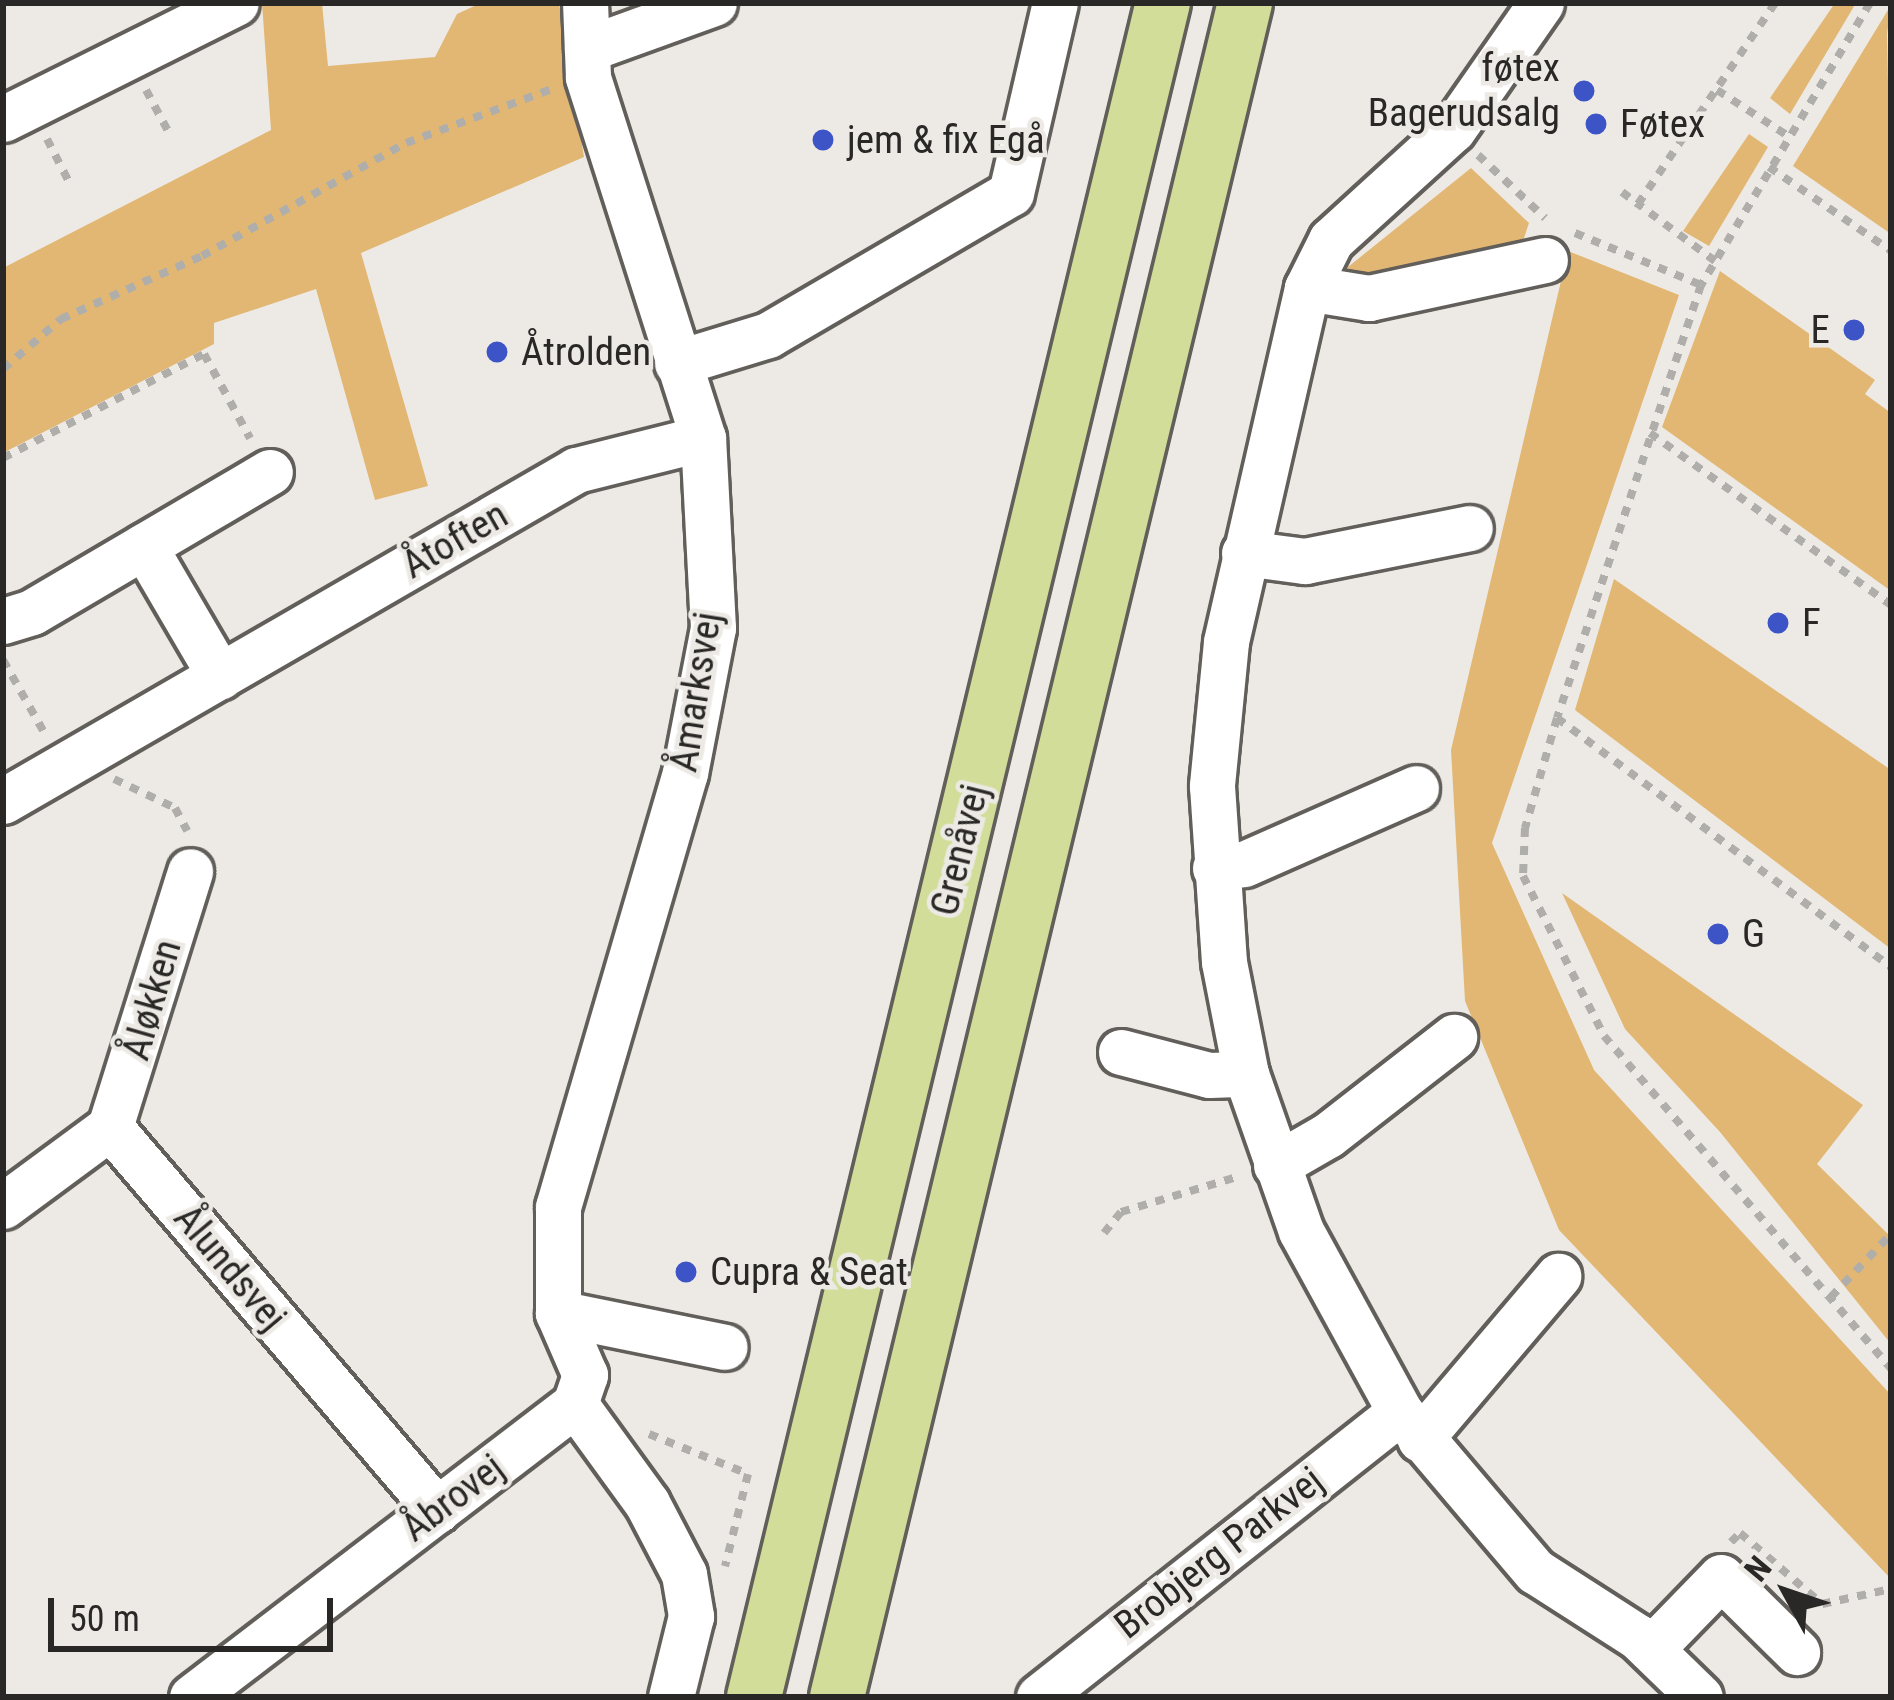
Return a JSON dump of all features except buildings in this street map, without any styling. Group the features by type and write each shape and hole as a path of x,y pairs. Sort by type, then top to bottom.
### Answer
{"main road":[{"name":"Grenåvej","path":"754,1697 1162,3"},
{"name":"Grenåvej","path":"837,1697 1245,3"}],"street":[{"path":"3,119 236,3"},
{"name":"Åmarksvej","path":"585,3 588,63 703,438 713,628 685,772 557,1207 558,1312 580,1390 684,1574 691,1616 671,1697"},
{"path":"588,63 654,14 714,3"},
{"path":"677,363 768,334 1011,193 1055,3"},
{"path":"1541,3 1453,129 1331,240 1307,288 1244,553 1214,751 1215,868 1246,1074 1316,1267 1410,1425 1534,1571 1651,1649 1700,1697"},
{"path":"1307,288 1369,298 1545,260"},
{"name":"Åtoften","path":"3,801 576,470 703,438"},
{"path":"3,621 271,472"},
{"path":"1244,553 1305,561 1470,527"},
{"path":"144,546 220,676"},
{"path":"1215,868 1244,864 1416,788"},
{"name":"Åløkken","path":"110,1126 190,871"},
{"path":"1276,1165 1328,1135 1454,1037"},
{"path":"1121,1052 1209,1075 1246,1074"},
{"path":"3,1206 110,1126"},
{"name":"Ålundsvej","path":"110,1126 437,1510"},
{"name":"Brobjerg Parkvej","path":"1039,1697 1410,1425 1558,1276"},
{"path":"558,1312 725,1346"},
{"name":"Åbrovej","path":"192,1697 437,1510 580,1390"},
{"path":"1651,1649 1721,1577 1797,1652"}],"path":[{"path":"1638,204 1775,3"},
{"path":"1870,3 1701,285 1557,718 1525,828 1523,876 1604,1036 1891,1369"},
{"path":"3,369 61,320 202,256 406,143 588,63"},
{"path":"1718,90 1788,136"},
{"path":"1453,129 1556,225 1701,285"},
{"path":"1769,167 1891,251"},
{"path":"1622,192 1715,261"},
{"path":"3,458 204,353 271,472"},
{"path":"1650,433 1891,604"},
{"path":"3,660 77,759 175,808 201,856 190,871"},
{"path":"1557,718 1891,967"},
{"path":"1105,1234 1121,1212 1276,1165"},
{"path":"1831,1297 1891,1234"}],"shaded area":[{"path":"262,3 322,3 328,66 435,57 457,14 481,3 559,3 584,157 361,253 428,486 375,500 316,289 214,323 214,344 3,453 3,268 271,130"},
{"path":"1835,3 1856,3 1790,114 1770,98"},
{"path":"1891,5 1887,34 1891,234 1793,166"},
{"path":"1749,134 1768,147 1709,246 1683,231"},
{"path":"1471,168 1529,223 1520,250 1348,279 1348,267"},
{"path":"1568,251 1679,295 1492,843 1594,1070 1891,1395 1891,1579 1559,1230 1465,1001 1451,750"},
{"path":"1720,271 1875,380 1865,394 1891,413 1891,591 1662,427"},
{"path":"1614,579 1891,770 1891,949 1575,710"},
{"path":"1562,893 1863,1105 1817,1164 1891,1237 1891,1344 1720,1132 1625,1029"}],"place":[{"name":"føtex Bagerudsalg","path":"1584,91"},
{"name":"Føtex","path":"1596,124"},
{"name":"jem & fix Egå","path":"823,140"},
{"name":"E","path":"1854,330"},
{"name":"Åtrolden","path":"497,352"},
{"name":"F","path":"1778,623"},
{"name":"G","path":"1718,934"},
{"name":"Cupra & Seat","path":"686,1272"}]}
